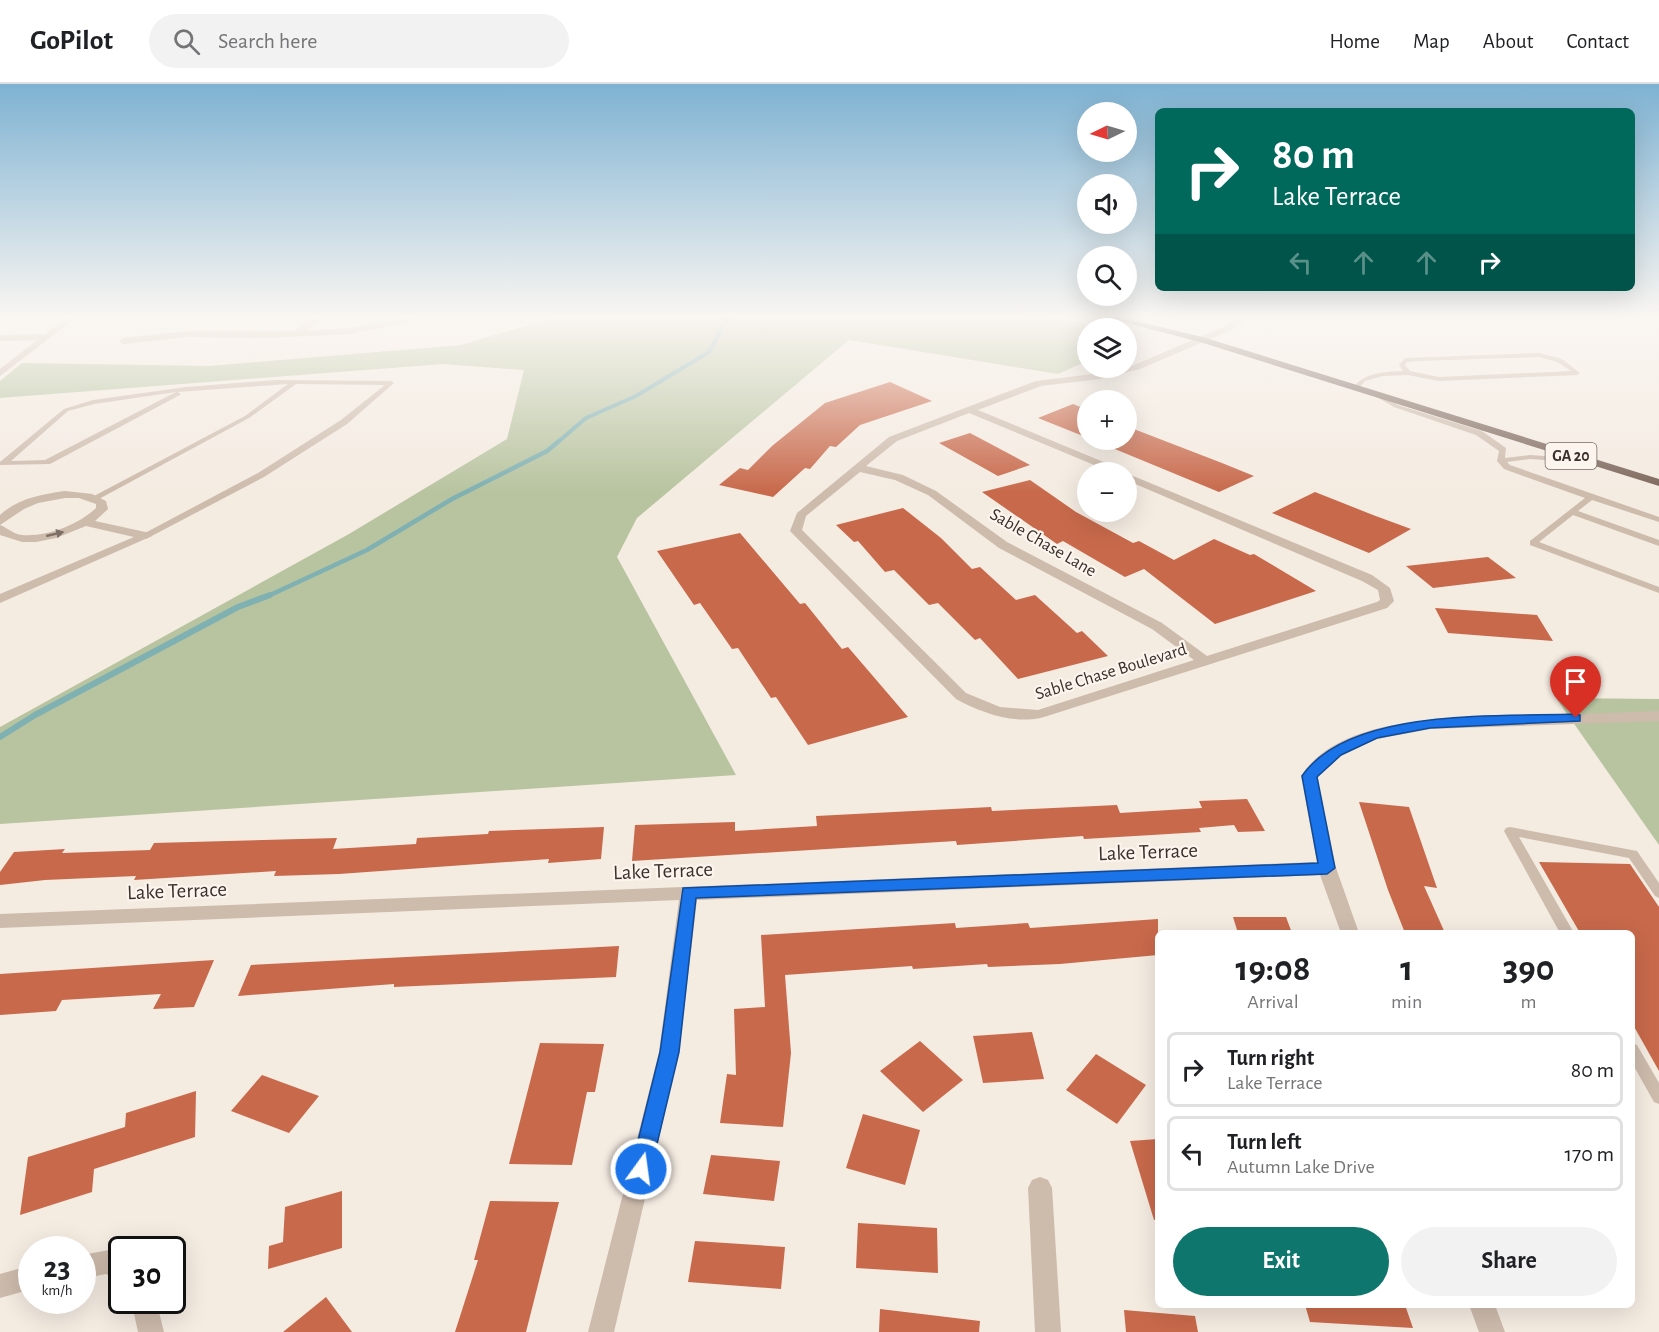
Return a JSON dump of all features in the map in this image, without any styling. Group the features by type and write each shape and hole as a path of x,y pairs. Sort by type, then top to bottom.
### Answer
{"main road":[{"name":"GA 20","path":"1315,375 1659,483"}],"street":[{"name":"Sable Chase Boulevard","path":"1104,375 1039,383 893,439 801,515 795,531 961,696 976,705 1009,714 1039,714 1382,606 1387,601 1384,588 1367,578 1137,481"},
{"path":"968,409 1095,462"},
{"name":"Sable Chase Lane","path":"859,468 899,477 932,492 1003,545 1157,626 1204,662"},
{"path":"0,530 9,536 37,537 70,530 88,522 102,509 102,503 97,498 86,495 55,496 37,500 3,516"},
{"path":"88,522 146,536"},
{"path":"0,599 146,536"},
{"path":"1349,930 1327,868 1309,776 1343,748 1373,735 1430,723 1659,716"},
{"name":"Lake Terrace","path":"0,921 1327,868"},
{"path":"601,1332 669,1052 689,892"},
{"path":"1040,1188 1048,1332"},
{"path":"0,1286 18,1281"},
{"path":"1483,1308 1492,1332"},
{"path":"146,1314 151,1332"}],"lane":[{"path":"1356,388 1363,380 1379,375"},
{"path":"1420,375 1439,379 1513,375"},
{"path":"97,498 248,417 295,382"},
{"path":"2,464 66,410 93,402 186,389 295,382 391,383 344,422 261,475 146,536"},
{"path":"2,464 47,462 186,389"},
{"path":"1375,394 1396,406 1488,437 1503,450 1501,462"},
{"path":"1501,462 1530,456 1590,462"},
{"path":"1501,462 1507,467 1591,497 1618,517 1650,526"},
{"path":"1591,497 1533,543 1659,590"},
{"path":"1573,512 1618,517 1650,526 1659,543"},
{"path":"1565,930 1510,831 1633,854 1659,893"},
{"path":"1635,1054 1659,1097"}],"green space":[{"path":"7,375 297,375 0,398 0,381"},
{"path":"523,375 807,375 637,518 617,557 736,775 0,824 0,727 349,534 507,439"},
{"path":"1556,698 1659,699 1659,845"}],"building":[{"path":"890,382 932,401 860,425 836,447 830,446 810,469 805,468 773,497 719,485 740,468 748,470 772,446 825,403"},
{"path":"1073,404 1077,406 1077,434 1038,418"},
{"path":"1137,430 1254,476 1219,492 1117,450 1137,450"},
{"path":"970,433 1030,465 998,476 939,443"},
{"path":"1030,480 1077,513 1077,522 1094,522 1133,543 1139,541 1174,560 1214,539 1250,555 1254,554 1316,591 1215,624 1144,569 1125,577 1063,541 1057,544 982,492"},
{"path":"1315,492 1411,529 1369,553 1272,513"},
{"path":"903,508 941,538 972,569 980,567 1016,600 1035,595 1077,633 1082,631 1108,656 1018,679 980,638 975,640 938,603 929,605 894,570 885,572 858,541 854,542 836,525"},
{"path":"740,533 800,604 805,603 842,649 848,647 908,717 808,745 776,697 771,698 738,648 732,649 700,603 694,605 657,551"},
{"path":"1488,557 1516,578 1433,588 1406,566"},
{"path":"1435,608 1537,615 1553,641 1448,633"},
{"path":"1247,799 1265,831 1238,832 1234,825 1199,828 1201,832 1152,835 1084,839 1083,836 957,845 956,841 632,861 635,825 735,822 735,831 817,826 816,816 991,807 992,811 1117,805 1120,813 1202,808 1199,801"},
{"path":"1359,802 1409,807 1437,888 1424,886 1444,930 1404,930"},
{"path":"604,827 601,859 548,863 549,859 339,874 274,876 276,871 134,880 136,876 45,880 0,885 0,872 14,852 65,849 62,853 150,850 154,843 337,838 333,849 416,844 417,838 488,834 489,831"},
{"path":"1539,862 1630,864 1659,907 1659,1071 1635,1028 1635,930 1578,930"},
{"path":"1233,917 1286,917 1291,930 1237,930"},
{"path":"1158,919 1158,930 1155,930 1155,955 1060,964 988,967 987,964 913,969 912,966 785,975 791,1053 783,1127 720,1123 727,1074 736,1075 734,1009 765,1007 761,935 955,923 956,928 1028,923 1030,928"},
{"path":"619,946 616,977 394,987 394,984 238,996 251,965"},
{"path":"214,960 194,1007 153,1009 161,994 62,1000 56,1011 0,1015 0,974"},
{"path":"1032,1032 1044,1079 983,1083 973,1036"},
{"path":"920,1041 963,1080 923,1112 880,1071"},
{"path":"540,1043 604,1044 595,1092 587,1092 572,1165 509,1164"},
{"path":"1096,1054 1146,1085 1117,1124 1066,1090"},
{"path":"262,1075 319,1096 289,1133 231,1111"},
{"path":"196,1091 195,1137 94,1169 92,1192 20,1215 28,1157 125,1127 126,1113"},
{"path":"863,1114 920,1130 905,1185 846,1168"},
{"path":"1155,1139 1155,1220 1154,1220 1130,1141"},
{"path":"711,1155 780,1161 774,1201 703,1194"},
{"path":"342,1191 342,1248 268,1269 269,1246 283,1242 285,1207"},
{"path":"490,1201 559,1202 526,1332 455,1332 478,1260 474,1260"},
{"path":"858,1223 937,1228 938,1273 856,1268"},
{"path":"695,1241 785,1247 781,1289 688,1282"},
{"path":"326,1297 352,1332 283,1332"},
{"path":"1306,1308 1406,1308 1413,1328 1310,1322"},
{"path":"880,1309 980,1321 979,1332 879,1332"},
{"path":"1124,1310 1195,1316 1198,1332 1126,1332"}],"waterway":[{"path":"558,442 586,418 636,396 670,375"},
{"path":"266,597 367,550 452,499 547,451 559,441"},
{"path":"0,737 35,715 238,607 270,595"}],"route":[{"path":"641,1169 669,1052 689,892 1327,868 1309,776 1336,752 1373,735 1430,723 1576,718"}]}
